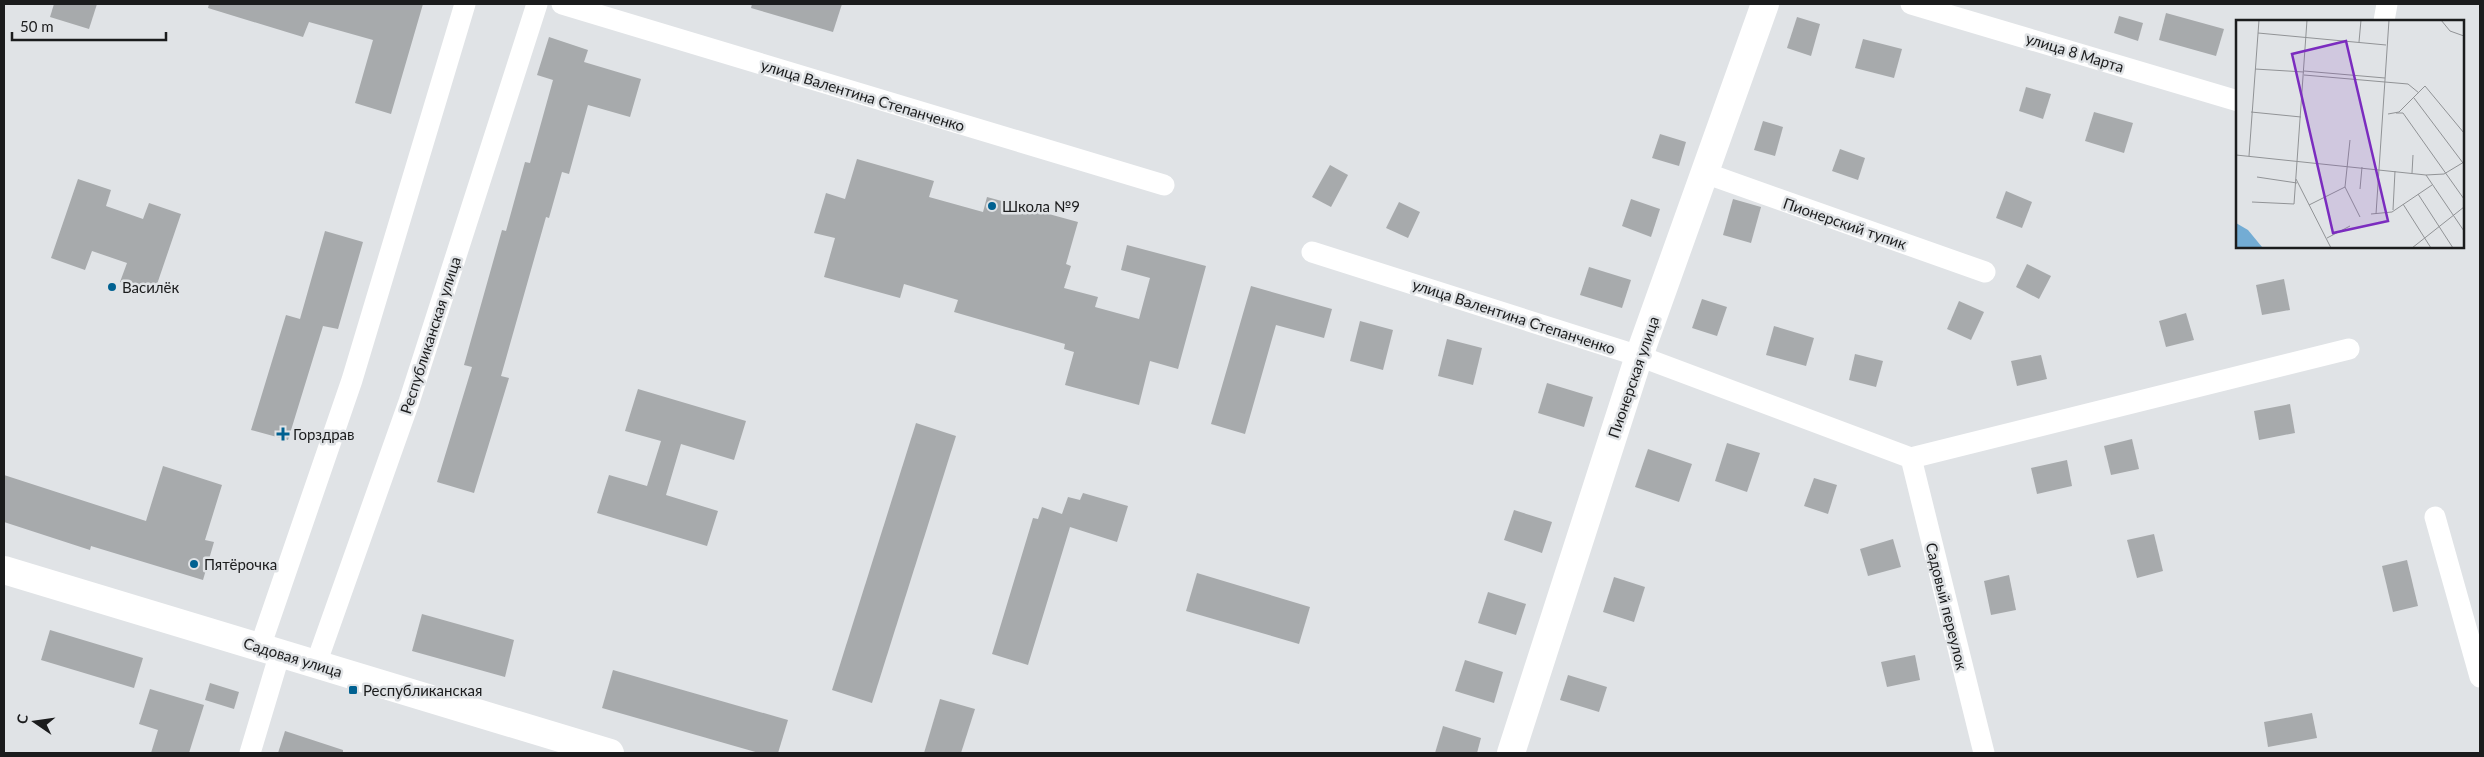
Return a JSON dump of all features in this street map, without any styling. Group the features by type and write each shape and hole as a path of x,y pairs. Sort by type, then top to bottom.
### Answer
{"street":[{"path":"250,753 270,650 466,4"},
{"name":"Республиканская улица","path":"316,664 409,402 537,4"},
{"name":"улица Валентина Степанченко","path":"562,4 1164,185"},
{"name":"Пионерская улица","path":"1511,753 1639,356 1765,4"},
{"name":"улица 8 Марта","path":"1912,4 2236,100"},
{"path":"2384,20 2387,4"},
{"name":"Пионерский тупик","path":"1704,173 1985,272"},
{"name":"улица Валентина Степанченко","path":"1312,252 1639,356 1911,458"},
{"path":"1911,458 2348,349"},
{"name":"Садовый переулок","path":"1911,458 1984,753"},
{"path":"2435,517 2480,677"},
{"name":"Садовая улица","path":"4,570 610,753"}],"building":[{"path":"54,4 97,4 89,29 50,17"},
{"path":"209,4 423,4 391,114 355,103 373,40 309,22 303,37 208,8"},
{"path":"752,4 842,4 833,32 751,8"},
{"path":"2166,13 2224,29 2216,56 2159,40"},
{"path":"2119,16 2143,23 2138,41 2114,33"},
{"path":"1797,17 1820,24 1811,56 1787,48"},
{"path":"549,37 588,50 584,62 641,79 630,117 588,105 569,174 562,172 549,218 546,217 501,376 509,378 474,493 437,482 472,367 464,365 502,230 506,231 525,162 530,163 553,80 537,75"},
{"path":"1863,39 1902,49 1894,78 1855,68"},
{"path":"2026,87 2051,94 2043,119 2019,111"},
{"path":"2094,112 2133,123 2124,153 2085,141"},
{"path":"1763,121 1783,127 1775,156 1754,150"},
{"path":"1660,134 1686,142 1679,166 1652,158"},
{"path":"1840,149 1865,158 1858,180 1832,171"},
{"path":"857,159 934,181 929,197 983,212 987,197 1078,222 1066,264 1071,266 1064,288 1098,297 1095,307 1139,319 1150,278 1121,270 1127,245 1206,266 1178,369 1150,361 1139,405 1065,385 1074,352 1064,349 1065,344 954,312 958,300 904,284 900,298 824,277 835,238 814,233 826,193 845,199"},
{"path":"1330,165 1348,175 1331,207 1312,197"},
{"path":"78,179 111,190 106,206 143,219 149,203 181,214 154,293 120,282 127,263 92,251 85,270 51,258"},
{"path":"2006,191 2032,202 2022,228 1996,218"},
{"path":"1631,199 1660,209 1651,237 1622,226"},
{"path":"1733,199 1761,207 1751,243 1723,235"},
{"path":"1399,202 1420,212 1408,238 1386,228"},
{"path":"325,231 363,242 338,329 323,326 288,440 251,430 286,315 300,319"},
{"path":"2027,264 2051,276 2039,299 2016,287"},
{"path":"1589,267 1631,280 1622,308 1580,295"},
{"path":"2284,279 2290,310 2262,315 2256,285"},
{"path":"1251,286 1332,309 1324,338 1276,325 1245,434 1211,424"},
{"path":"1702,299 1727,307 1717,336 1692,328"},
{"path":"1959,301 1984,312 1971,340 1947,329"},
{"path":"2186,313 2194,340 2166,347 2159,321"},
{"path":"1360,321 1393,330 1383,370 1350,361"},
{"path":"1774,326 1814,338 1806,366 1766,355"},
{"path":"1447,339 1482,348 1473,385 1438,376"},
{"path":"1855,354 1883,361 1876,387 1849,380"},
{"path":"2041,355 2047,379 2017,386 2011,361"},
{"path":"1547,383 1593,397 1584,427 1538,413"},
{"path":"638,389 746,421 734,460 681,444 666,495 718,511 707,546 597,513 609,475 647,486 661,441 625,431"},
{"path":"2290,404 2295,433 2259,440 2254,411"},
{"path":"916,423 956,436 872,703 832,690"},
{"path":"2132,439 2139,469 2111,475 2104,446"},
{"path":"1727,443 1760,453 1747,492 1715,481"},
{"path":"1648,449 1692,464 1679,502 1635,487"},
{"path":"2067,460 2072,486 2037,494 2031,468"},
{"path":"163,466 222,485 205,540 214,542 203,580 91,546 90,550 4,522 4,475 146,521"},
{"path":"1814,478 1837,485 1828,514 1804,506"},
{"path":"1083,493 1128,506 1117,542 1070,527 1028,665 992,654 1033,518 1038,519 1042,507 1062,514 1068,497 1080,500"},
{"path":"1514,510 1552,522 1542,553 1504,540"},
{"path":"2154,534 2163,571 2137,578 2127,540"},
{"path":"1893,539 1901,567 1868,576 1860,549"},
{"path":"2407,560 2418,606 2393,612 2382,566"},
{"path":"1197,573 1310,607 1299,644 1186,611"},
{"path":"2009,575 2016,610 1991,615 1984,581"},
{"path":"1614,577 1645,587 1634,622 1603,612"},
{"path":"1488,592 1526,604 1516,635 1478,623"},
{"path":"422,614 514,640 505,677 412,651"},
{"path":"50,630 143,658 134,688 41,660"},
{"path":"1915,655 1920,680 1887,687 1881,662"},
{"path":"1465,660 1503,672 1494,703 1455,691"},
{"path":"613,670 788,720 778,753 759,753 602,708"},
{"path":"1568,675 1607,687 1599,712 1560,700"},
{"path":"210,683 239,692 234,709 205,700"},
{"path":"150,689 204,705 189,753 151,753 158,730 139,724"},
{"path":"940,699 975,709 961,753 924,753"},
{"path":"2312,713 2317,738 2268,747 2264,722"},
{"path":"1443,726 1481,738 1477,753 1435,753"},
{"path":"285,731 343,750 343,753 278,753"}],"place":[{"name":"Школа №9","path":"992,206"},
{"name":"Василёк","path":"112,287"},
{"name":"Горздрав","path":"283,434"},
{"name":"Пятёрочка","path":"194,564"},
{"name":"Республиканская","path":"353,690"}]}
